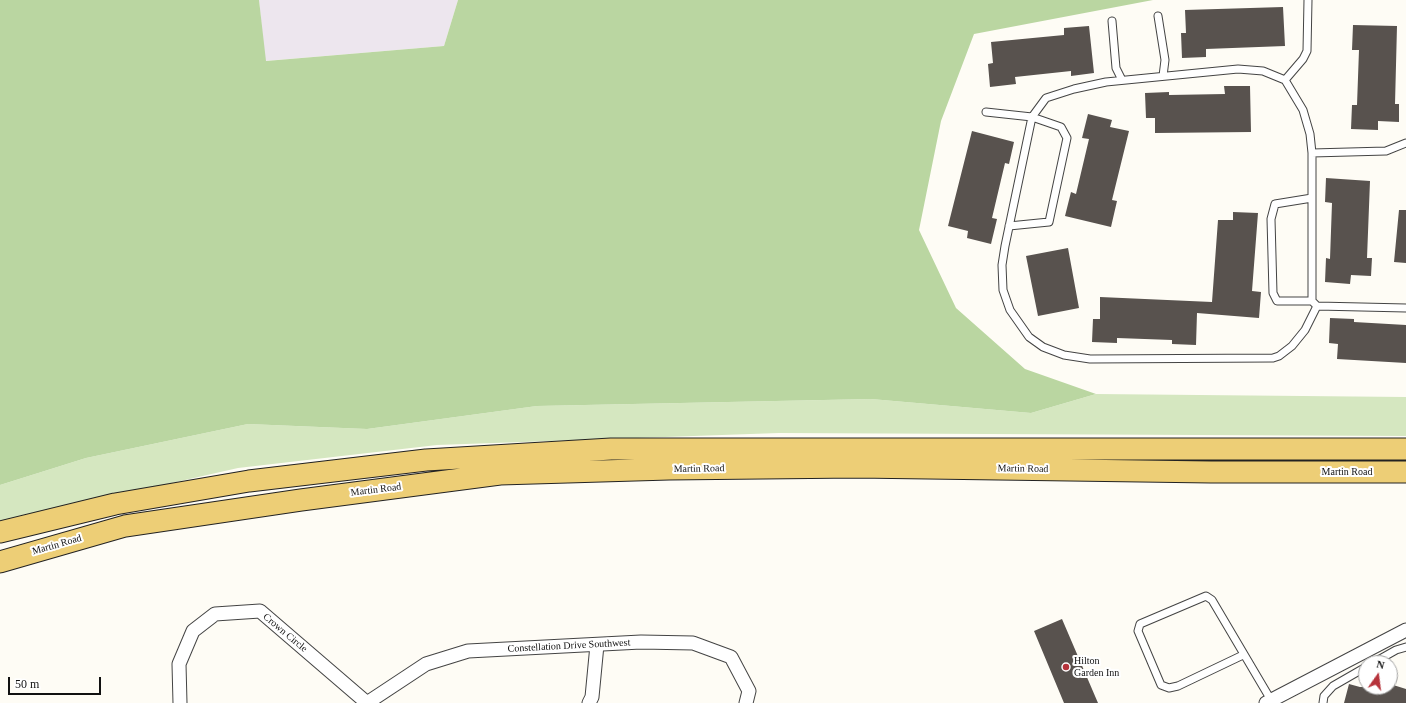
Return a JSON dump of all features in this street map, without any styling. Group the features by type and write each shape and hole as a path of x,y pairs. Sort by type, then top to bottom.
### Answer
{"main road":[{"name":"Martin Road","path":"0,532 115,504 249,481 426,460 603,449 1406,449"},
{"name":"Martin Road","path":"0,562 125,526 301,500 500,474 669,469 850,467 1211,472 1406,472"}],"street":[{"name":"Crown Circle","path":"180,703 179,664 193,632 215,614 260,611 367,703"},
{"path":"1269,702 1406,630"},
{"name":"Constellation Drive Southwest","path":"367,703 426,664 468,651 641,642 693,643 731,657 748,690 746,703"},
{"path":"589,703 592,697 597,645"}],"lane":[{"path":"1285,80 1304,59 1307,51 1308,0"},
{"path":"1158,16 1164,60 1163,76"},
{"path":"1112,21 1116,68 1122,80"},
{"path":"1238,69 1263,71 1285,80 1303,110 1310,134 1312,153 1314,303 1305,330 1292,346 1279,356 1273,358 1234,360 1090,359 1064,355 1043,347 1029,337 1010,310 1003,290 1002,265 1032,117 1046,98 1074,89 1122,80 1238,69"},
{"path":"986,112 1032,117 1061,127 1068,138 1048,222 1009,226"},
{"path":"1312,153 1386,151 1406,143"},
{"path":"1312,198 1275,204 1271,219 1273,293 1277,300 1406,308"},
{"path":"1243,655 1178,686 1169,688 1161,685 1138,631 1140,624 1206,596 1212,600 1243,655 1269,702"},
{"path":"1387,655 1406,647"},
{"path":"1322,703 1324,696 1333,686 1358,672"}],"shaded area":[{"path":"259,0 458,0 444,46 265,61"}],"green space":[{"path":"0,0 259,0 266,61 444,46 458,0 1153,0 974,34 941,121 919,230 956,308 1025,369 1096,394 1031,413 871,399 537,406 367,429 248,424 86,458 0,485"},
{"path":"1096,394 1406,397 1406,436 779,433 437,445 238,468 0,522 0,485 86,458 248,424 367,429 537,406 871,399 1031,413"}],"building":[{"path":"1283,7 1285,46 1206,49 1206,57 1182,58 1181,33 1186,33 1185,10"},
{"path":"1353,25 1397,26 1395,104 1399,104 1399,122 1378,121 1378,130 1351,129 1352,105 1357,105 1359,50 1352,50"},
{"path":"1089,26 1094,73 1071,76 1071,71 1015,77 1016,84 990,87 988,64 993,63 991,42 1064,35 1064,28"},
{"path":"1224,86 1250,86 1251,132 1155,133 1155,118 1146,118 1145,93 1169,92 1169,95 1225,94"},
{"path":"1088,114 1112,120 1110,127 1129,131 1112,200 1117,201 1111,227 1065,216 1071,192 1076,194 1089,139 1082,138"},
{"path":"972,131 1014,142 1009,164 1005,163 992,218 997,219 991,244 967,238 968,231 948,226"},
{"path":"1326,178 1370,181 1367,258 1372,258 1371,276 1351,275 1350,284 1325,282 1326,258 1330,259 1332,203 1325,202"},
{"path":"1399,210 1406,210 1406,263 1394,262"},
{"path":"1233,212 1258,213 1252,291 1261,292 1259,318 1197,313 1196,345 1172,344 1172,340 1117,338 1117,343 1092,342 1093,319 1100,319 1100,297 1212,302 1218,220 1233,220"},
{"path":"1068,248 1079,308 1038,316 1026,256"},
{"path":"1330,318 1354,319 1354,322 1406,325 1406,363 1337,359 1338,344 1329,343"},
{"name":"Hilton Garden Inn","path":"1062,619 1098,703 1064,703 1034,631"},
{"path":"1349,684 1358,686 1358,695 1398,695 1398,686 1406,689 1406,703 1344,703"}],"place":[{"name":"Hilton Garden Inn","path":"1066,667"}]}
